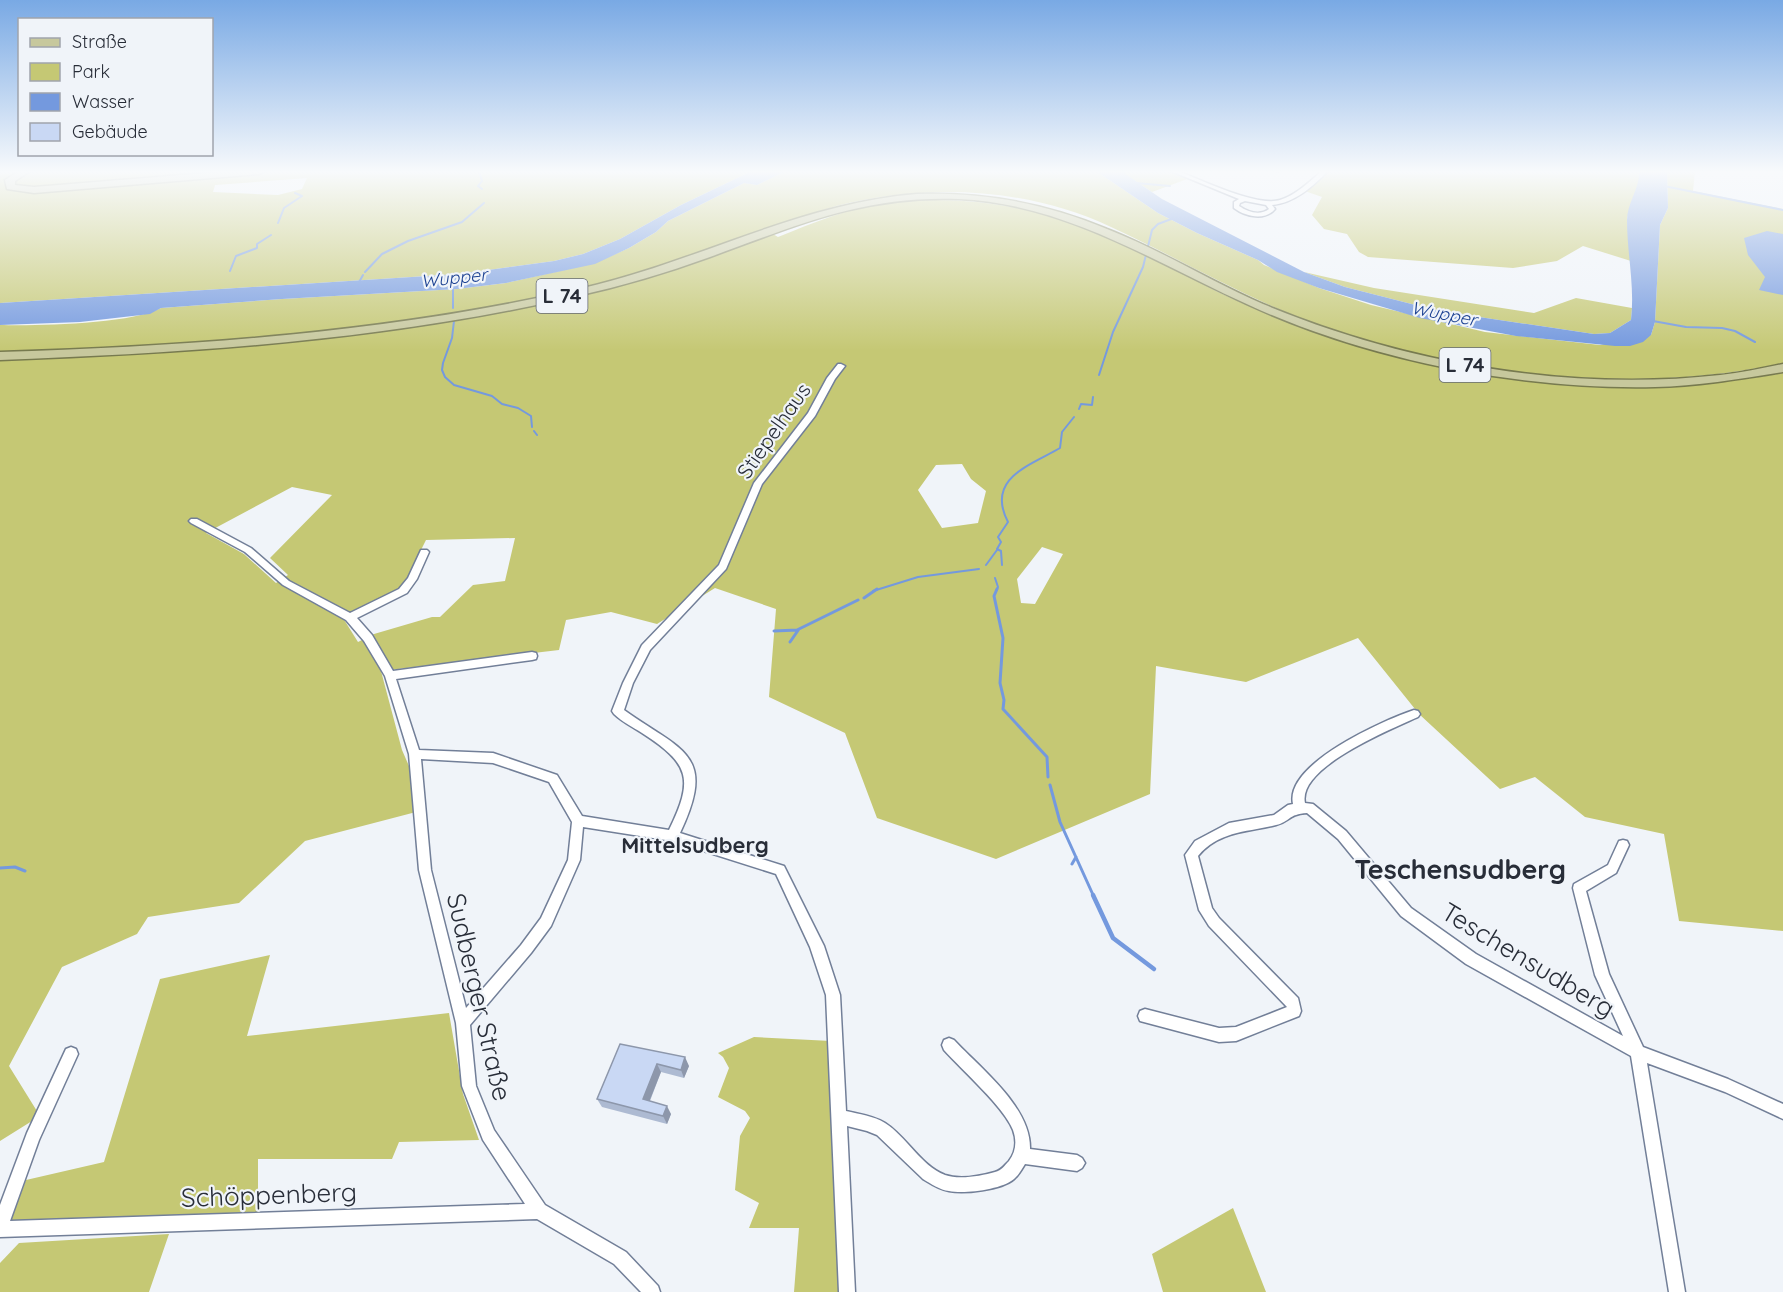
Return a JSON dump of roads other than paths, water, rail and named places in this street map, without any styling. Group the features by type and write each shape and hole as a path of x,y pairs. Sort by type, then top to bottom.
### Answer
{"main road":[{"name":"L 74","path":"0,356 160,350 232,344 407,323 516,306 630,280 769,231"},
{"name":"L 74","path":"1109,231 1251,302 1307,324 1382,347 1475,367 1546,377 1638,383 1713,380 1783,368"}],"street":[{"name":"Stiepelhaus","path":"672,836 687,810 691,797 690,772 686,764 664,742 618,711 627,683 646,648 723,567 758,483 812,414 831,378 841,366"},
{"name":"Sudberger Straße","path":"194,521 248,550 286,583 350,617 368,638 390,676 415,754 425,870 463,1023 469,1086 488,1135 539,1211 620,1257 652,1292"},
{"path":"350,617 403,591 412,579 424,552"},
{"path":"390,676 532,656"},
{"path":"1145,1016 1218,1035 1236,1034 1294,1011 1293,1003 1214,922 1206,910 1191,855 1199,845 1233,827 1277,820 1292,809 1300,807 1297,795 1306,777 1320,763 1414,714"},
{"path":"415,754 493,758 554,778 578,821 574,860 546,922 526,950 463,1023"},
{"name":"Teschensudberg","path":"1300,807 1309,808 1342,835 1391,895 1415,918 1472,959 1638,1052 1728,1086 1783,1112"},
{"path":"578,821 672,836 780,870 797,901 829,976 833,995 846,1292"},
{"path":"1623,844 1612,869 1579,888 1602,975 1638,1052 1677,1292"},
{"path":"838,1117 881,1129 920,1166 946,1183 960,1184 1004,1178 1022,1156 1022,1129 1018,1119 949,1045"},
{"name":"Schöppenberg","path":"71,1054 32,1138 0,1228 539,1211"},
{"path":"1022,1156 1077,1163"}],"water":[{"name":"Wupper","path":"634,231 657,231 595,264 506,283 457,289 161,308 150,314 80,322 0,325 0,303 459,274 554,261 583,254"},
{"name":"Wupper","path":"1194,231 1225,231 1304,272 1345,287 1439,311 1594,334 1610,333 1631,320 1632,295 1627,231 1660,231 1655,322 1651,335 1643,342 1630,346 1615,346 1516,336 1420,318 1319,288 1277,272 1258,260"},
{"path":"1766,231 1783,234 1783,295 1759,290 1765,277 1748,255 1744,238"}],"waterway":[{"path":"365,272 382,254 408,241 436,231"},
{"path":"1099,375 1113,332 1143,267 1152,231"},
{"path":"230,271 236,256 257,248 257,244 271,235"},
{"path":"358,284 363,275"},
{"name":"Wupper","path":"453,288 453,308"},
{"path":"454,321 452,338 443,363 442,370 445,377 454,385 492,396 502,404 518,408 531,416 532,427"},
{"path":"1653,321 1686,327 1722,328 1735,331 1755,342"},
{"path":"1079,409 1081,404 1092,405 1093,397"},
{"path":"1002,565 1001,551 997,549 1001,542 998,537 1008,522 1002,507 1002,494 1014,475 1060,448 1062,432 1074,417"},
{"path":"534,431 537,435"},
{"path":"986,565 997,550"},
{"path":"875,590 918,577 979,569"},
{"path":"995,578 997,589"},
{"path":"997,589 994,596 1003,638 1000,683 1004,700 1003,709 1047,757 1048,777"},
{"path":"864,598 875,590"},
{"path":"799,629 858,600"},
{"path":"774,631 799,629"},
{"path":"790,642 799,629"},
{"path":"1050,785 1060,822 1076,857"},
{"path":"1072,864 1076,857"},
{"path":"1076,857 1094,897"},
{"path":"0,868 15,867 25,871"},
{"path":"1093,895 1113,938 1154,969"}],"district":[{"name":"Mittelsudberg","path":"695,845"},
{"name":"Teschensudberg","path":"1460,870"}]}
